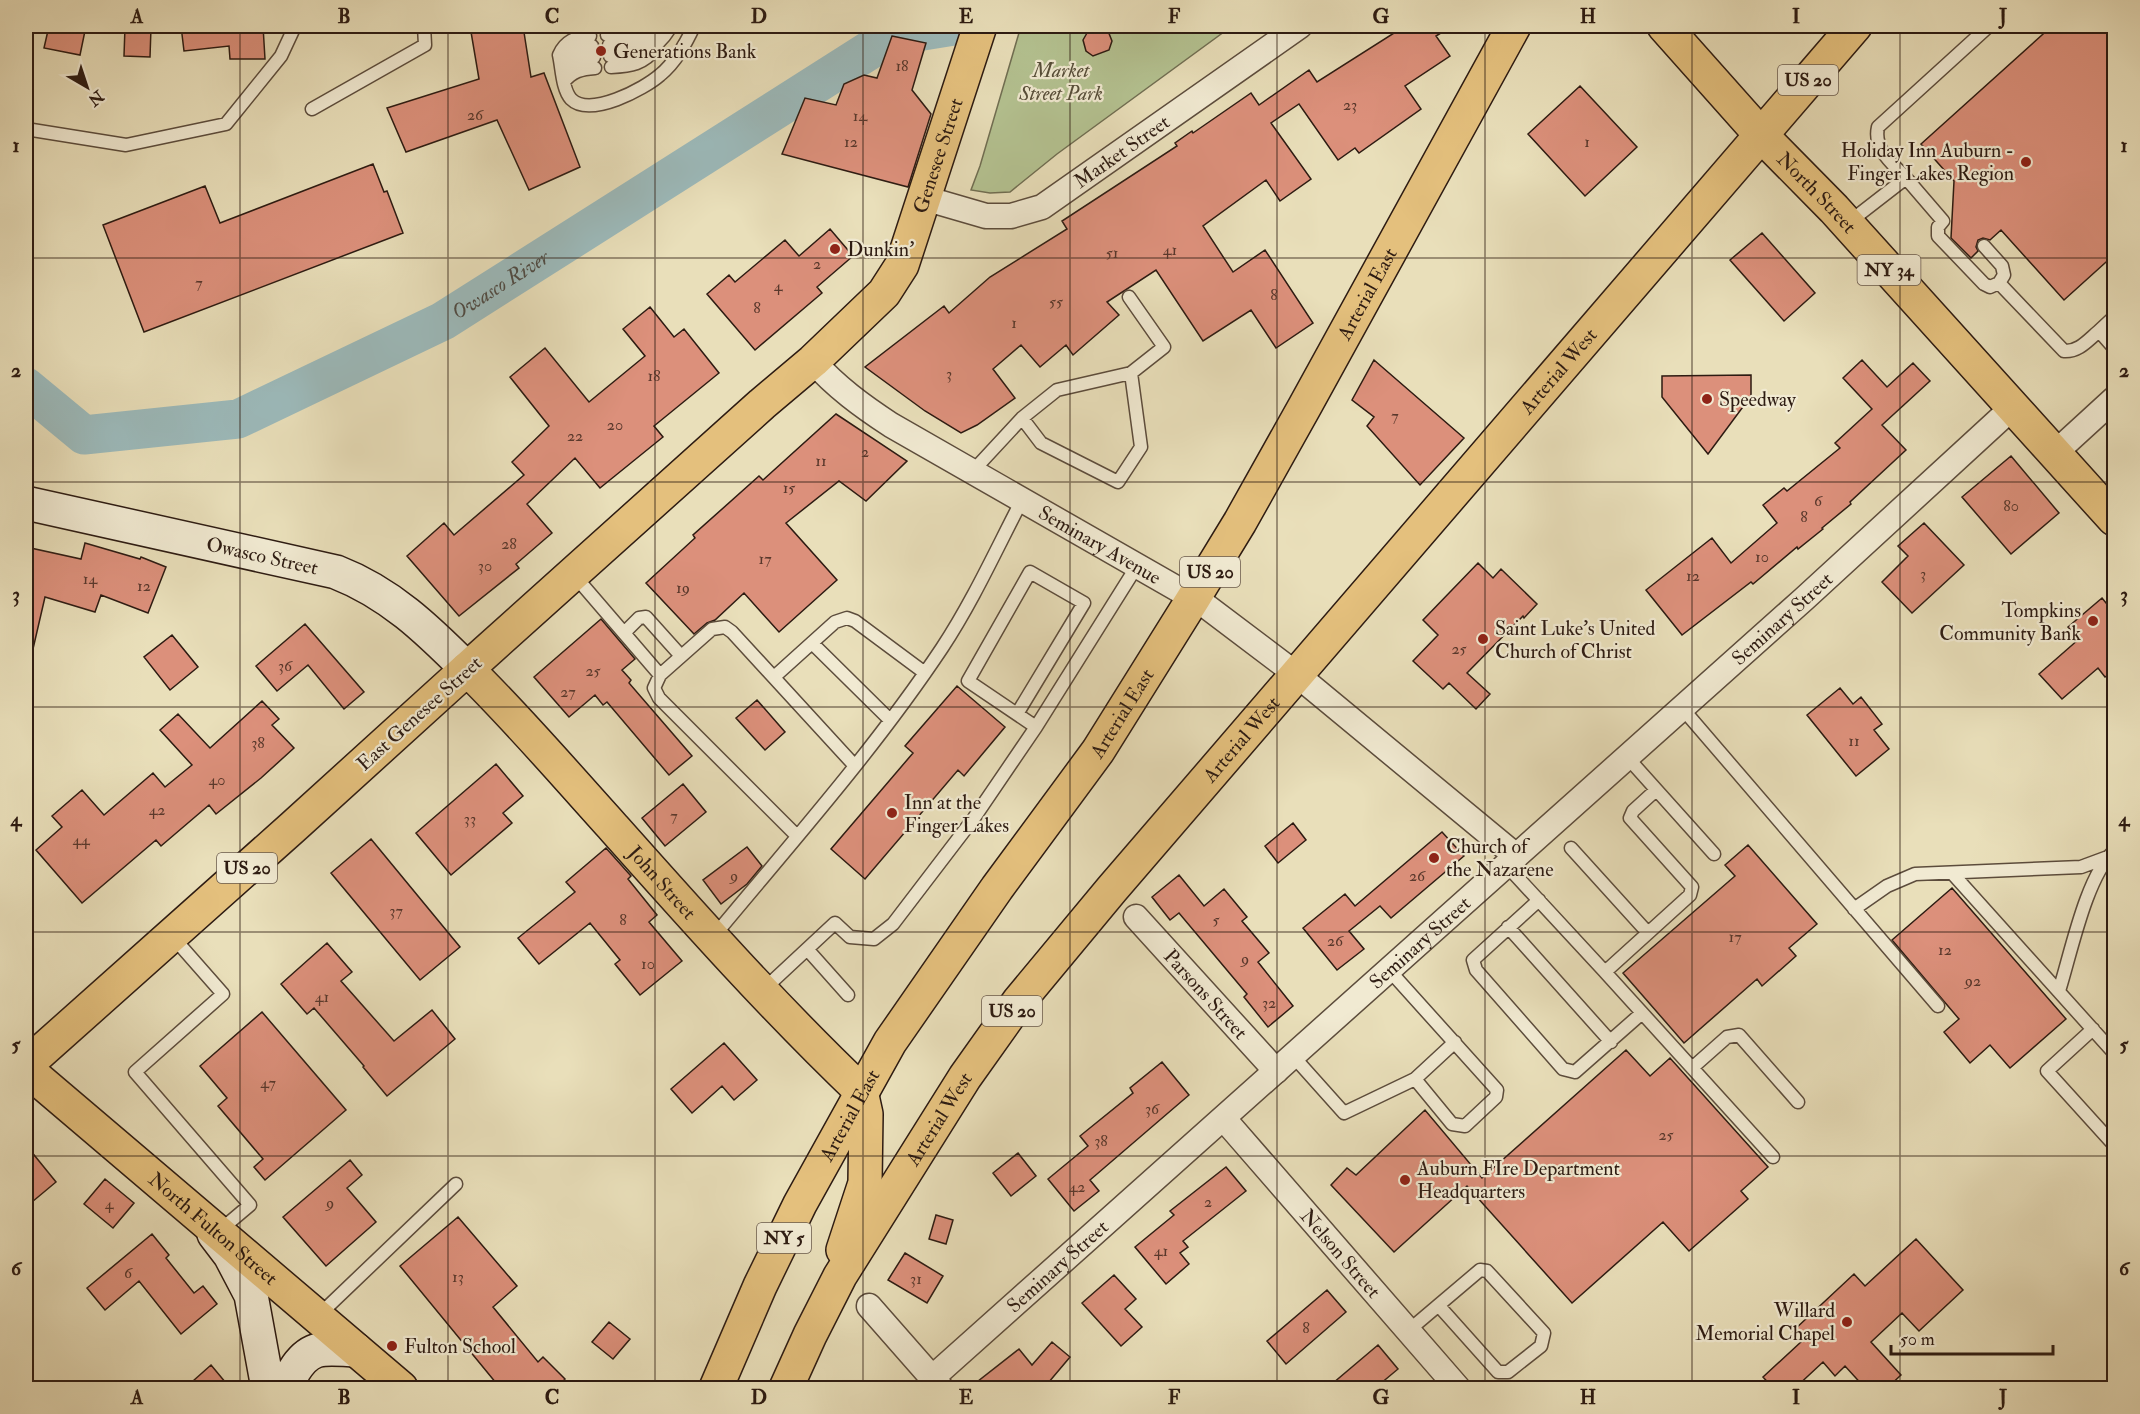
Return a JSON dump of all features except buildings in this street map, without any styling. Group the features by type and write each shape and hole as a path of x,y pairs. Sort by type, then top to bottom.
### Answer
{"main road":[{"name":"Genesee Street","path":"813,361 884,293 902,265 980,26"},
{"name":"Arterial East","path":"716,1389 760,1286 800,1204 861,1091 890,1042 983,908 1098,751 1193,599 1240,522 1514,26"},
{"name":"North Street","path":"1665,26 1761,135 1847,223 2115,519"},
{"name":"US 20","path":"1761,135 1855,26"},
{"name":"Arterial West","path":"786,1389 840,1276 965,1077 1019,1001 1079,927 1761,135"},
{"name":"East Genesee Street","path":"26,1067 762,404 813,361"},
{"name":"Owasco Street","path":"26,503 336,572 377,590 417,621 467,669"},
{"name":"John Street","path":"467,669 508,711 712,938 809,1041 861,1091"},
{"name":"North Fulton Street","path":"26,1067 401,1389"},
{"path":"840,1276 843,1245 865,1183 866,1114 861,1091"},
{"path":"211,1226 230,1255 251,1295 268,1389"},
{"path":"286,1389 299,1363 313,1351 356,1350"}],"street":[{"name":"Market Street","path":"924,198 986,216 1011,216 1042,207 1300,26"},
{"name":"Seminary Avenue","path":"813,361 853,400 891,425 1202,603 1296,674 1511,861"},
{"path":"2055,453 2115,399"},
{"name":"Seminary Street","path":"937,1383 1285,1063 1682,708 2013,407"},
{"name":"Parsons Street","path":"1136,917 1285,1063"},
{"name":"Nelson Street","path":"1224,1119 1458,1389"},
{"path":"869,1306 937,1383"}],"lane":[{"path":"26,129 126,145 226,124 281,56 295,26"},
{"path":"312,109 425,45 424,26"},
{"path":"670,26 659,44 639,53 609,51 653,31 670,26"},
{"path":"562,73 568,65 593,52 572,39 559,55 562,73 571,99 581,105 598,105 620,99 660,76 675,59 694,26"},
{"path":"1984,246 2002,266 2004,275 1999,283 1990,287 1984,284 1938,236 1936,232 1938,227 1948,218 1906,178 1880,149 1876,137 1878,127 1989,26"},
{"path":"1847,223 1906,178"},
{"path":"1999,283 2064,351 2071,352 2078,349 2115,317"},
{"path":"972,472 1022,418 1057,390 1131,373 1164,347 1129,297"},
{"path":"2099,331 2115,348"},
{"path":"1022,418 1041,442 1118,482 1141,447 1131,373"},
{"path":"712,938 855,766 925,673 969,604 1022,500"},
{"path":"762,991 835,923 850,937 874,939 893,924 974,818 1036,727 1137,566"},
{"path":"1017,714 1084,603 1030,572 968,681 1036,727"},
{"path":"573,574 660,675"},
{"path":"624,633 639,618 646,616 681,656"},
{"path":"774,677 835,622 847,618 855,621 925,673"},
{"path":"797,836 658,698 654,688 660,675 712,629 725,627 855,766"},
{"path":"812,643 890,720"},
{"path":"1682,708 1938,1006"},
{"path":"1627,757 1714,854"},
{"path":"1605,972 1690,895 1692,887 1630,819 1633,811 1656,790"},
{"path":"1572,848 1648,933"},
{"path":"1854,909 1887,886 1916,874 2081,867 2111,854"},
{"path":"2059,991 2091,885 2111,854"},
{"path":"1511,861 1539,900 1773,1157"},
{"path":"1952,873 2115,1053"},
{"path":"1539,900 1473,960 1476,970 1563,1069 1575,1072 1642,1013"},
{"path":"1508,927 1611,1042"},
{"path":"172,935 224,994 135,1072 250,1204 211,1226"},
{"path":"807,949 848,995"},
{"path":"1389,970 1497,1090 1496,1097 1465,1126 1452,1124 1415,1079"},
{"path":"2093,1029 2047,1071 2115,1145"},
{"path":"1692,1068 1727,1037 1738,1035 1798,1102"},
{"path":"1285,1063 1344,1113 1415,1079 1455,1042"},
{"path":"317,1316 456,1184"},
{"path":"1408,1331 1480,1269 1488,1271 1544,1334 1541,1346 1508,1372 1498,1372 1438,1306"}],"green space":[{"name":"Market Street Park","path":"1021,26 1232,26 1057,154 1010,192 990,193 971,190"}],"waterway":[{"name":"Owasco River","path":"26,387 84,435 238,419 443,321 892,36 954,26"}],"place":[{"name":"Generations Bank","path":"601,51"},
{"name":"Holiday Inn Auburn - Finger Lakes Region","path":"2026,162"},
{"name":"Dunkin'","path":"835,249"},
{"name":"Speedway","path":"1707,399"},
{"name":"Tompkins Community Bank","path":"2093,621"},
{"name":"Saint Luke's United Church of Christ","path":"1483,639"},
{"name":"Inn at the Finger Lakes","path":"892,813"},
{"name":"Church of the Nazarene","path":"1434,858"},
{"name":"Auburn FIre Department Headquarters","path":"1405,1180"},
{"name":"Willard Memorial Chapel","path":"1847,1322"},
{"name":"Fulton School","path":"392,1346"}]}
